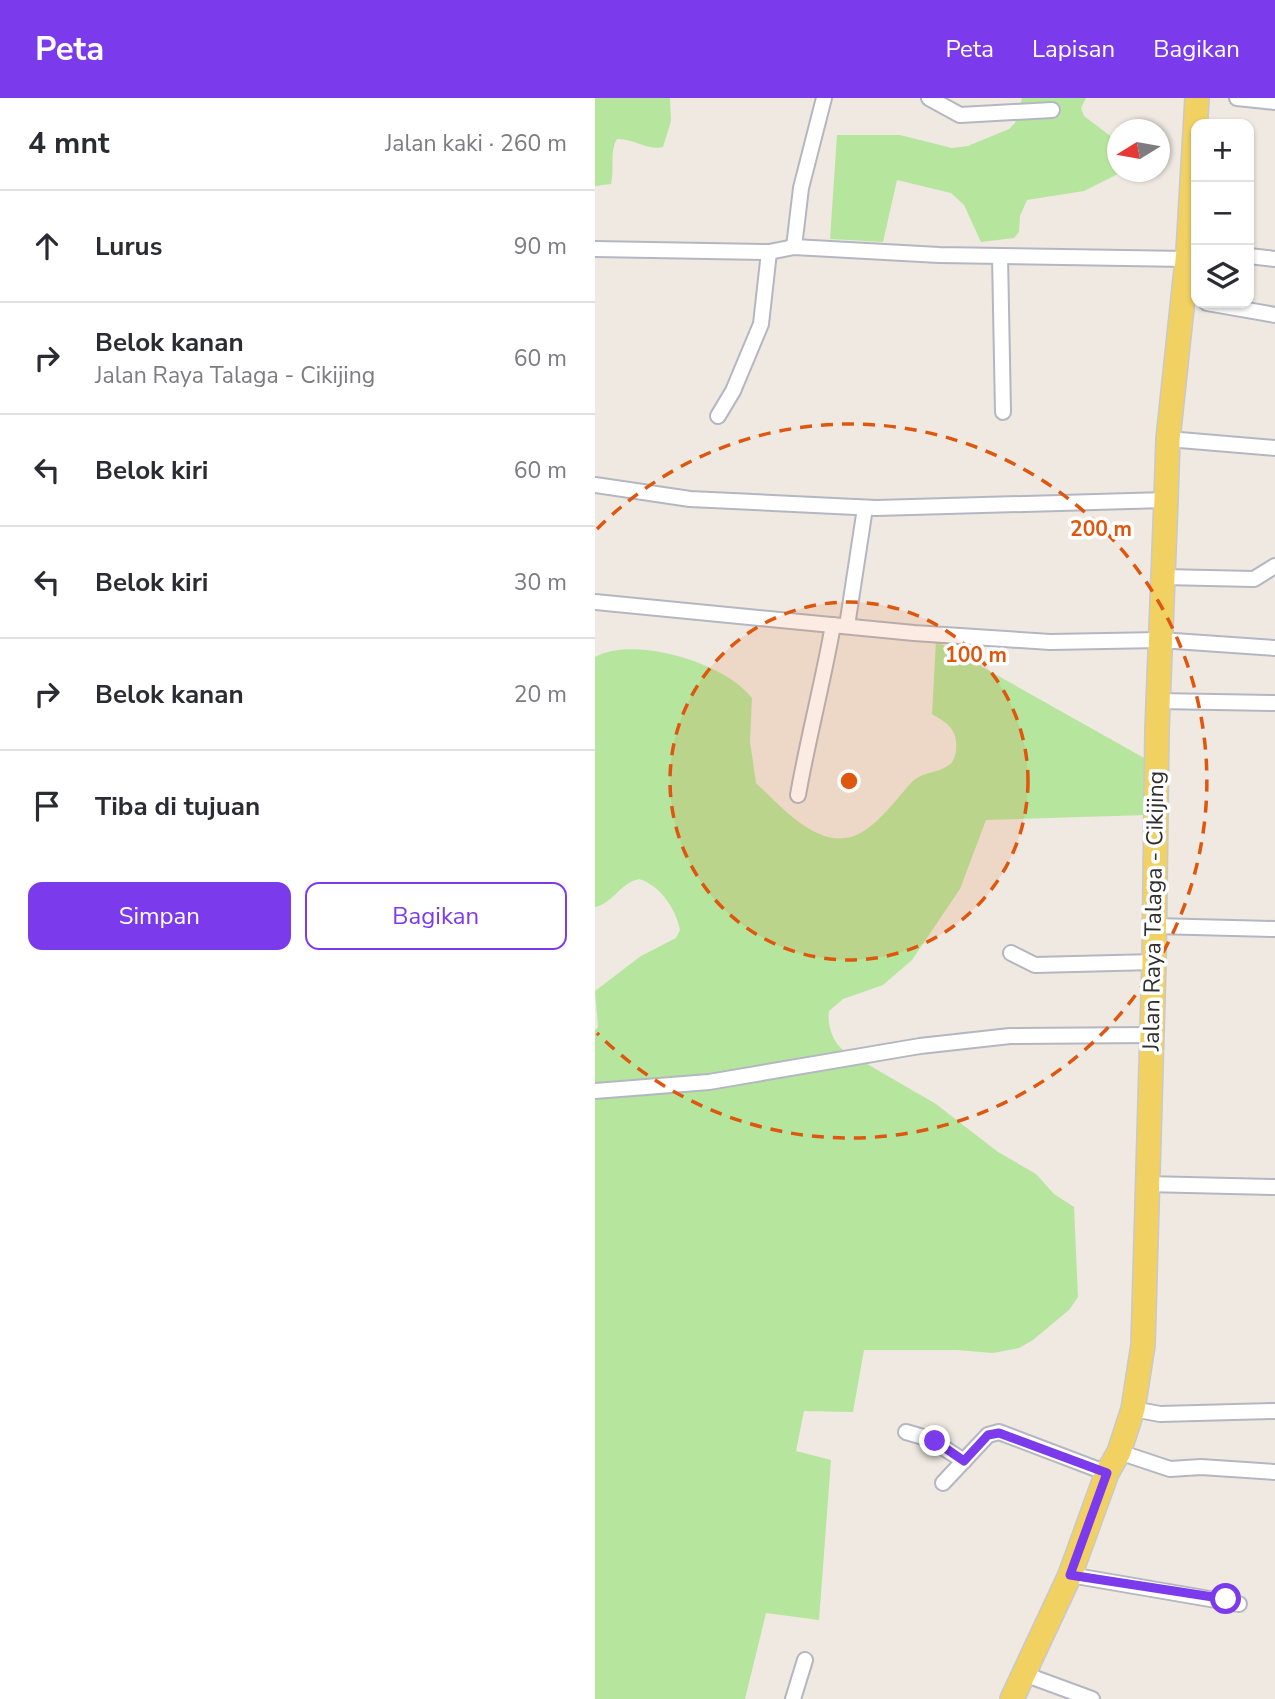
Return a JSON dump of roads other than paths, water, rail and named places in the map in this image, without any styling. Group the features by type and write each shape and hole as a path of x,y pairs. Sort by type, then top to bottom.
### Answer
{"main road":[{"name":"Jalan Raya Talaga - Cikijing","path":"1191,245 1197,98"},
{"name":"Jalan Raya Talaga - Cikijing","path":"1012,1699 1070,1575 1107,1473 1119,1452 1133,1409 1143,1345 1165,500 1168,439 1190,300 1191,254"}],"street":[{"path":"794,247 801,188 824,98"},
{"path":"929,98 956,114 965,115 1052,110"},
{"path":"1237,98 1275,102"},
{"path":"595,249 769,252 794,247 1000,256 1191,254"},
{"path":"718,416 733,391 761,324 769,252"},
{"path":"1000,256 1003,412"},
{"path":"1254,257 1275,259"},
{"path":"1235,308 1275,315"},
{"path":"1168,439 1275,448"},
{"path":"595,485 690,499 865,508 943,509 1165,500"},
{"path":"798,795 865,508"},
{"path":"1163,577 1254,579 1275,566"},
{"path":"595,602 839,626 1050,642 1160,640 1275,649"},
{"path":"1158,701 1275,704"},
{"path":"1154,926 1275,929"},
{"path":"1011,953 1035,965 1154,962"},
{"path":"595,1091 709,1082 920,1046 1010,1036 1150,1035"},
{"path":"1146,1184 1275,1187"},
{"path":"1133,1409 1160,1414 1275,1411"},
{"path":"906,1432 930,1439 964,1461"},
{"path":"943,1483 988,1435 999,1433 1107,1473"},
{"path":"1119,1452 1170,1469 1201,1467 1275,1472"},
{"path":"1070,1575 1226,1599 1239,1604"},
{"path":"793,1699 805,1660"},
{"path":"1024,1674 1092,1699"}]}
